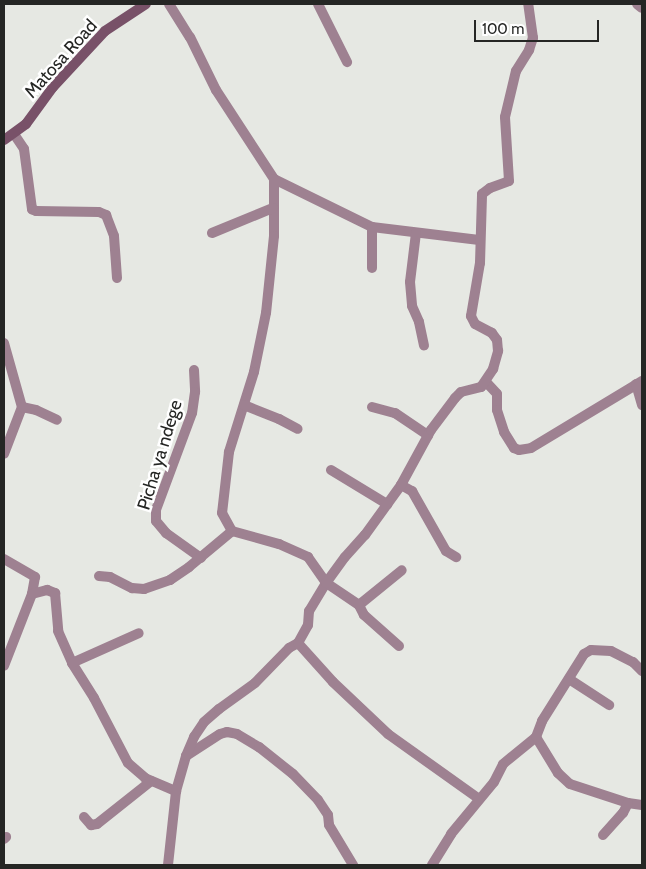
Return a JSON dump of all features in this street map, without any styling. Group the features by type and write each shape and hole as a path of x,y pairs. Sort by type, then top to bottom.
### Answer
{"street":[{"name":"Matosa Road","path":"4,140 26,124 77,60 105,31 146,4"},
{"path":"169,4 190,37 216,90 274,179 372,227 480,240"},
{"path":"318,4 347,62"},
{"path":"168,865 176,791 186,756 204,722 255,683 289,648 298,643 308,625 309,611 326,583 401,485 428,435 458,394 481,387 486,382 494,363 498,344 492,332 475,324 471,319 480,263 482,194 490,188 509,181 505,117 516,71 529,50 532,38 528,4"},
{"path":"637,4 642,8"},
{"path":"14,134 24,149 32,209 36,211 99,212 106,215 114,236 117,278"},
{"path":"274,179 274,236 266,312 254,372 229,452 222,513 232,531 300,552 314,564 326,583 359,604 364,615 399,646"},
{"path":"212,233 273,208"},
{"path":"372,227 372,268"},
{"path":"416,232 410,282 412,306 419,322 424,346"},
{"path":"4,343 22,407 4,454"},
{"name":"Picha ya ndege","path":"194,370 196,392 192,413 156,510 156,521 166,532 201,558"},
{"path":"486,382 497,394 497,410 504,432 514,448 519,450 531,448 639,382 642,405"},
{"path":"244,405 279,418 298,429"},
{"path":"22,407 36,410 58,420"},
{"path":"372,407 395,413 428,435"},
{"path":"331,470 387,504"},
{"path":"401,485 412,492 446,551 456,557"},
{"path":"99,576 110,577 132,588 144,589 170,580 201,558 232,531"},
{"path":"4,559 34,575 32,594 4,666"},
{"path":"359,604 402,570"},
{"path":"32,594 47,590 55,594 58,631 72,662 94,698 128,763 135,772 176,791"},
{"path":"72,662 139,633"},
{"path":"298,643 333,682 388,734 479,800"},
{"path":"432,865 451,834 494,782 503,764 536,736 542,721 584,654 591,650 611,651 633,662 642,671"},
{"path":"569,679 609,705"},
{"path":"186,756 220,734 227,732 237,734 259,747 293,774 318,800 328,815 329,826 353,865"},
{"path":"536,736 558,773 570,784 628,803 642,805"},
{"path":"84,817 91,825 97,824 151,781"},
{"path":"603,835 623,813 628,803"}]}
